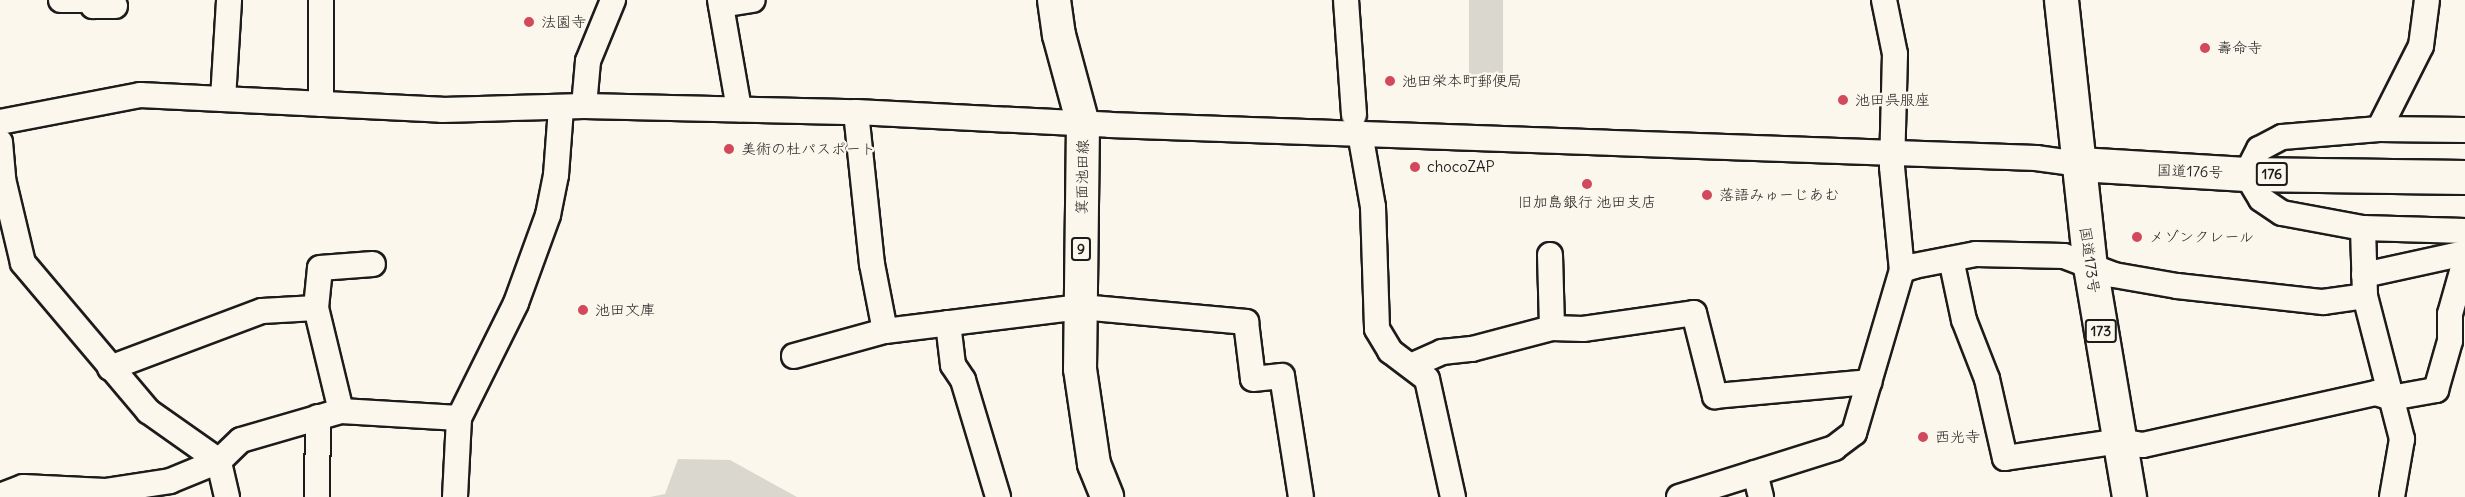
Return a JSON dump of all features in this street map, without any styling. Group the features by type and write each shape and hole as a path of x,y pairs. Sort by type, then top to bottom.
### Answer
{"highway":[{"path":"2061,0 2079,164"},
{"name":"国道176号","path":"2079,164 2246,174 2465,177"},
{"name":"国道173号","path":"2079,164 2090,266 2129,497"}],"main road":[{"name":"箕面池田線","path":"1054,0 1059,35 1083,124 1080,369 1094,464 1107,497"}],"street":[{"path":"61,0 88,0 93,6 115,6"},
{"path":"223,99 229,0"},
{"path":"321,0 321,104"},
{"path":"455,497 459,418 516,303 548,215 572,107 613,0"},
{"path":"739,109 720,2 753,0"},
{"path":"1346,0 1357,124 1373,207 1377,329 1390,351 1413,365 1426,379 1453,497"},
{"path":"1679,497 1834,448 1854,433 1902,270 1892,152 1895,54 1884,0"},
{"path":"2379,129 2421,46 2427,0"},
{"path":"0,122 140,95 442,110 572,107 739,109 856,111 1083,124 1357,124 2036,158 2079,164"},
{"path":"856,111 872,264 885,331"},
{"path":"2465,130 2379,129 2282,137 2259,149 2246,174 2261,199 2282,213 2363,228 2465,231"},
{"path":"0,142 1,179 23,263 68,313 110,368 148,411 219,461 227,497"},
{"path":"2363,228 2365,285 2402,439 2392,497"},
{"path":"1902,270 1976,254 2064,256 2090,266 2177,286 2322,302 2365,285 2465,253"},
{"path":"1550,255 1552,328"},
{"path":"1951,259 1964,320 1987,379 2005,458 2120,441 2143,445 2376,393 2391,398 2436,390 2450,341 2450,315 2465,261"},
{"path":"341,411 316,308 320,268 373,264"},
{"path":"794,356 885,331 1081,307 1246,322 1253,379 1282,376 1301,497"},
{"path":"110,368 262,311 316,308"},
{"path":"1413,365 1442,352 1472,349 1552,328 1583,329 1694,313 1715,396 1869,382"},
{"path":"948,323 953,364 963,380 998,497"},
{"path":"0,496 23,487 62,486 105,491 170,481 219,461 242,440 341,411 459,418"},
{"path":"316,497 318,417"},
{"path":"1755,473 1761,497"}],"shaded area":[{"path":"1469,0 1503,0 1503,76 1469,76"},
{"path":"678,459 730,460 797,497 650,497 665,494"}],"place":[{"name":"法園寺","path":"529,22"},
{"name":"壽命寺","path":"2205,48"},
{"name":"池田栄本町郵便局","path":"1390,81"},
{"name":"池田呉服座","path":"1843,100"},
{"name":"美術の杜パスポート","path":"729,149"},
{"name":"chocoZAP","path":"1415,167"},
{"name":"旧加島銀行 池田支店","path":"1587,184"},
{"name":"落語みゅーじあむ","path":"1707,195"},
{"name":"メゾンクレール","path":"2137,237"},
{"name":"池田文庫","path":"583,310"},
{"name":"西光寺","path":"1923,437"}]}
